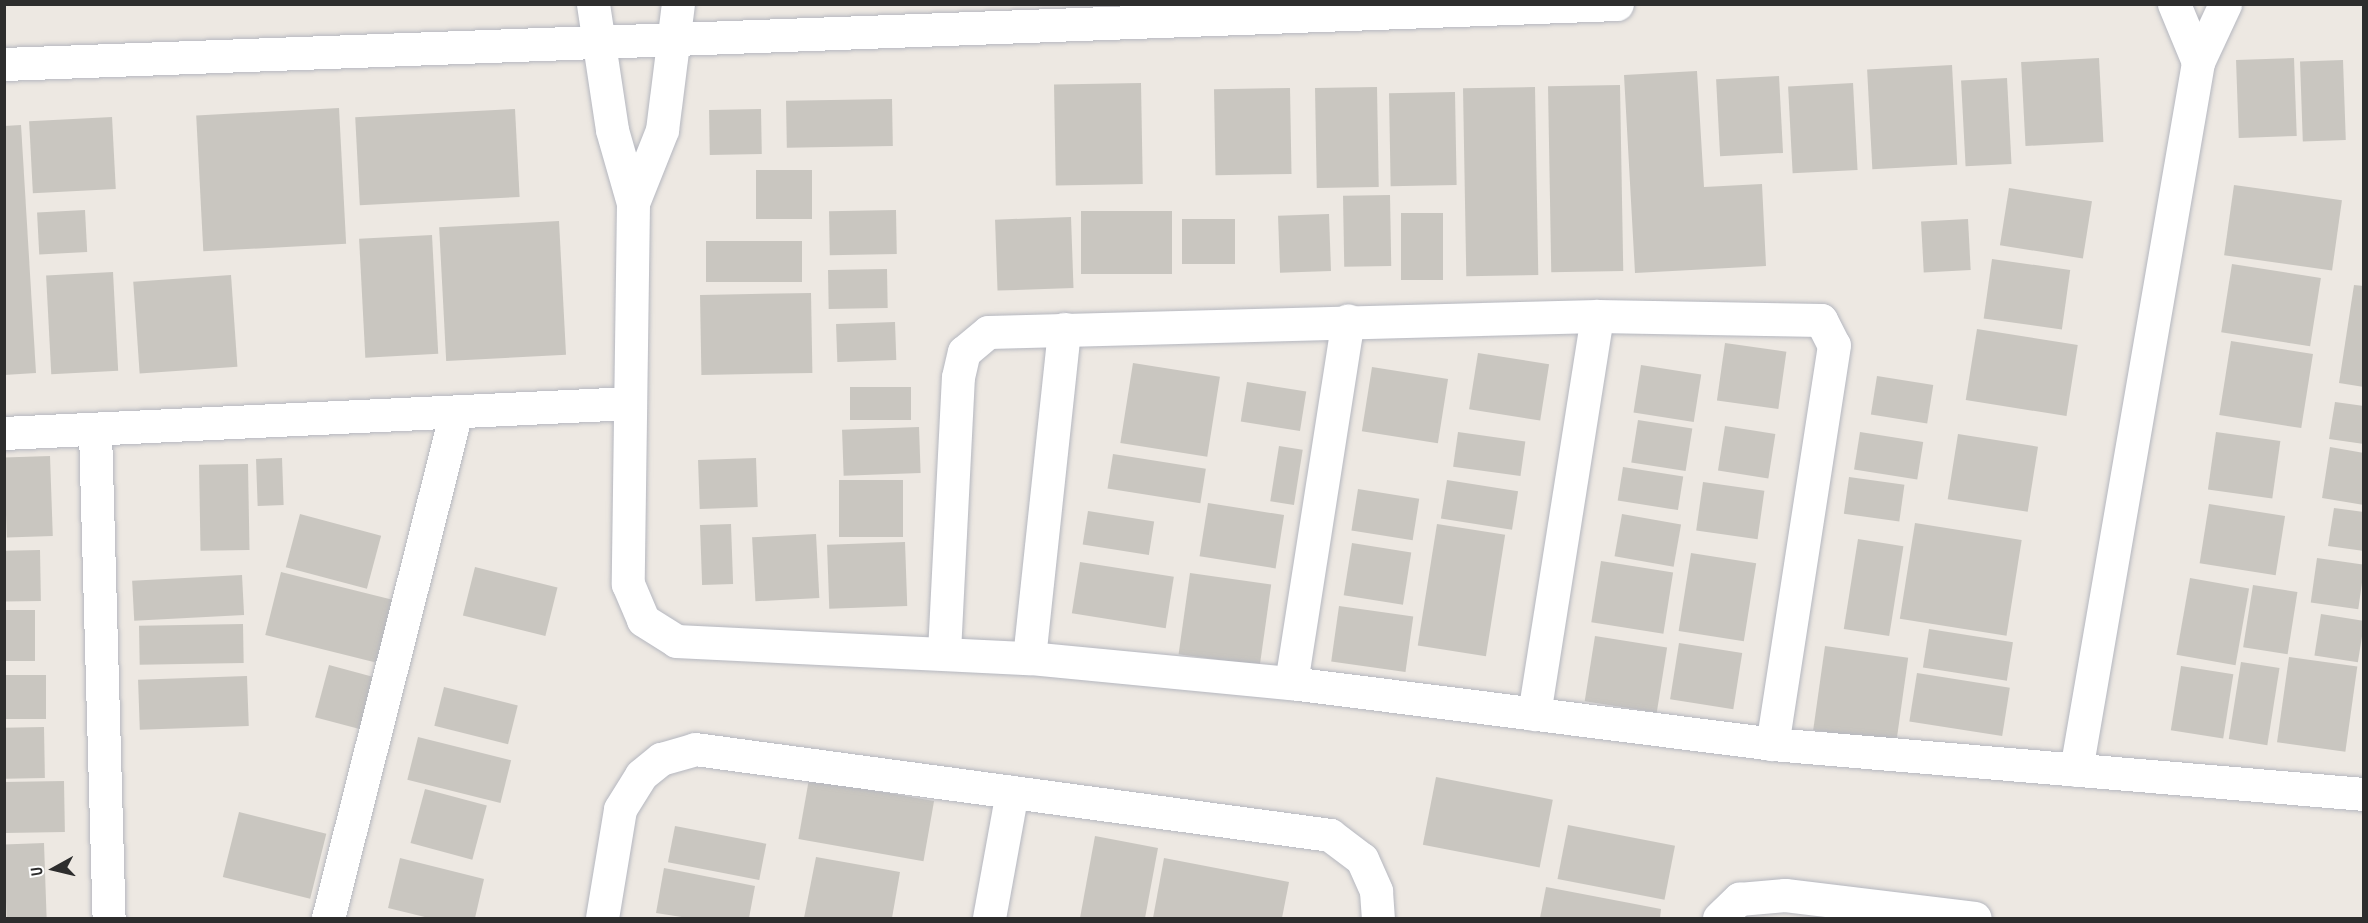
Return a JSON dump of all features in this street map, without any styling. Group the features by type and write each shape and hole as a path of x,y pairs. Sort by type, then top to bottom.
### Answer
{"street":[{"path":"593,4 612,130 633,203 628,585 643,620 676,641 944,652 1029,658 1291,683 1772,744 2364,794"},
{"path":"633,203 662,130 677,39 678,4"},
{"path":"4,64 1617,4"},
{"path":"2174,4 2198,62"},
{"path":"2076,770 2198,62 2225,4"},
{"path":"944,652 958,377 964,352 988,332 1348,320 1597,316 1821,320 1831,332 1833,359 1772,744"},
{"path":"1534,714 1597,316"},
{"path":"1291,683 1348,320"},
{"path":"1029,658 1064,329"},
{"path":"4,433 95,431 630,403"},
{"path":"328,918 456,412"},
{"path":"95,431 109,918"},
{"path":"602,918 620,809 641,775 662,759 695,749 1330,835 1362,859 1376,891 1378,918"},
{"path":"989,918 1012,792"},
{"path":"1719,918 1739,899 1785,895 1975,918"}],"building":[{"path":"2099,58 2103,142 2026,146 2021,62"},
{"path":"2294,58 2297,136 2239,138 2236,60"},
{"path":"2343,60 2346,140 2303,141 2300,62"},
{"path":"1952,65 1957,165 1872,169 1867,69"},
{"path":"1697,71 1704,187 1762,184 1766,266 1635,273 1624,75"},
{"path":"1779,76 1783,153 1720,156 1716,79"},
{"path":"2007,78 2012,164 1966,166 1961,80"},
{"path":"1141,83 1143,184 1056,186 1054,85"},
{"path":"1853,83 1858,170 1793,173 1788,86"},
{"path":"1620,85 1623,271 1551,272 1548,86"},
{"path":"1377,87 1379,187 1317,188 1315,88"},
{"path":"1535,87 1538,275 1466,276 1463,88"},
{"path":"1290,88 1292,174 1216,175 1214,89"},
{"path":"1455,92 1457,185 1391,186 1389,93"},
{"path":"892,99 893,146 787,148 786,101"},
{"path":"339,108 346,244 203,251 196,115"},
{"path":"515,109 520,197 360,205 355,117"},
{"path":"761,109 762,154 710,155 709,110"},
{"path":"112,117 116,189 33,193 29,121"},
{"path":"21,125 36,373 4,375 4,126"},
{"path":"756,170 812,170 812,219 756,219"},
{"path":"2234,185 2342,200 2332,270 2224,255"},
{"path":"2009,188 2092,201 2083,258 2000,245"},
{"path":"1390,195 1391,266 1344,267 1343,196"},
{"path":"85,210 87,252 39,254 37,213"},
{"path":"896,210 897,254 830,255 829,211"},
{"path":"1081,211 1172,211 1172,274 1081,274"},
{"path":"1401,213 1443,213 1443,280 1401,280"},
{"path":"1329,214 1331,271 1280,273 1278,216"},
{"path":"1071,217 1073,288 998,291 995,220"},
{"path":"1182,219 1235,219 1235,264 1182,264"},
{"path":"1968,219 1971,270 1924,272 1921,221"},
{"path":"559,221 566,355 446,361 439,227"},
{"path":"432,235 438,354 365,358 359,239"},
{"path":"706,241 802,241 802,282 706,282"},
{"path":"1992,259 2070,270 2062,329 1984,318"},
{"path":"2232,264 2321,278 2310,346 2221,332"},
{"path":"887,269 888,308 829,309 828,270"},
{"path":"113,272 118,371 51,374 46,276"},
{"path":"231,275 237,367 140,374 133,282"},
{"path":"2354,285 2364,286 2364,387 2339,383"},
{"path":"811,293 812,373 701,375 700,295"},
{"path":"895,322 896,360 837,362 836,324"},
{"path":"1977,329 2078,345 2066,416 1966,400"},
{"path":"2231,341 2313,354 2301,428 2219,415"},
{"path":"1725,343 1786,352 1778,409 1717,400"},
{"path":"1478,353 1549,364 1540,421 1469,409"},
{"path":"1133,363 1220,377 1207,457 1120,443"},
{"path":"1641,365 1701,375 1694,422 1633,412"},
{"path":"1372,367 1448,379 1438,443 1362,431"},
{"path":"1877,376 1933,385 1927,423 1871,415"},
{"path":"1247,382 1306,391 1300,431 1241,422"},
{"path":"850,387 911,387 911,420 850,420"},
{"path":"2335,402 2364,406 2364,444 2329,439"},
{"path":"1638,420 1692,429 1686,471 1631,462"},
{"path":"1725,426 1775,434 1768,478 1718,470"},
{"path":"919,427 921,473 844,476 842,430"},
{"path":"1458,432 1525,441 1520,476 1453,467"},
{"path":"1860,432 1923,442 1917,480 1854,470"},
{"path":"2216,432 2280,441 2272,498 2208,489"},
{"path":"1958,434 2038,447 2028,512 1948,499"},
{"path":"1279,446 1303,450 1294,505 1270,501"},
{"path":"2330,447 2364,453 2364,505 2322,498"},
{"path":"1113,454 1206,469 1200,503 1108,489"},
{"path":"50,456 53,536 7,538 4,458"},
{"path":"282,458 284,505 258,506 256,459"},
{"path":"756,458 758,507 700,509 698,460"},
{"path":"248,464 250,550 201,551 199,465"},
{"path":"1623,467 1683,477 1678,510 1618,501"},
{"path":"1849,477 1904,485 1899,521 1844,514"},
{"path":"839,480 903,480 903,537 839,537"},
{"path":"1447,480 1518,491 1512,530 1441,519"},
{"path":"1703,482 1764,491 1758,539 1696,531"},
{"path":"1358,489 1419,499 1413,540 1351,530"},
{"path":"1208,503 1284,515 1276,568 1200,556"},
{"path":"2209,504 2285,516 2276,575 2200,563"},
{"path":"2334,508 2364,512 2364,551 2328,546"},
{"path":"1088,511 1154,521 1149,555 1083,545"},
{"path":"300,514 381,536 367,589 286,567"},
{"path":"1622,514 1681,524 1674,567 1615,556"},
{"path":"1915,523 2022,540 2006,636 1900,619"},
{"path":"731,524 733,584 702,585 700,525"},
{"path":"1437,524 1505,535 1486,656 1418,645"},
{"path":"816,534 819,598 755,601 752,537"},
{"path":"1858,539 1903,546 1889,636 1844,629"},
{"path":"905,542 907,606 829,609 827,545"},
{"path":"1352,543 1411,552 1403,605 1344,595"},
{"path":"40,550 41,601 5,602 4,551"},
{"path":"1691,553 1756,563 1744,641 1679,631"},
{"path":"2317,558 2364,565 2358,609 2311,603"},
{"path":"1601,561 1673,572 1663,634 1591,622"},
{"path":"1080,562 1174,577 1166,628 1072,613"},
{"path":"475,567 557,588 545,636 463,616"},
{"path":"281,572 395,601 380,664 265,635"},
{"path":"1190,573 1271,584 1260,666 1179,654"},
{"path":"242,575 244,615 134,621 132,581"},
{"path":"2190,578 2249,588 2236,665 2176,655"},
{"path":"2253,585 2297,592 2288,654 2243,647"},
{"path":"1339,606 1413,616 1405,672 1331,661"},
{"path":"4,610 35,610 35,661 4,661"},
{"path":"2321,614 2364,621 2358,662 2314,655"},
{"path":"243,624 244,663 140,665 139,626"},
{"path":"1929,629 2013,642 2007,681 1923,668"},
{"path":"1595,636 1667,647 1657,713 1585,701"},
{"path":"1679,643 1742,653 1733,709 1670,699"},
{"path":"1825,646 1908,658 1896,742 1813,730"},
{"path":"2289,657 2357,667 2345,752 2277,742"},
{"path":"2241,662 2280,668 2267,745 2229,739"},
{"path":"329,665 378,678 364,730 315,717"},
{"path":"2181,666 2233,674 2223,738 2171,730"},
{"path":"1917,673 2010,688 2002,736 1909,721"},
{"path":"4,675 46,675 46,719 4,719"},
{"path":"247,676 249,726 140,730 138,680"},
{"path":"444,687 518,705 508,744 434,726"},
{"path":"44,727 45,778 5,779 4,728"},
{"path":"418,737 511,760 501,803 407,780"},
{"path":"1436,777 1553,800 1540,867 1423,845"},
{"path":"809,779 934,801 923,861 798,839"},
{"path":"64,781 65,832 5,833 4,782"},
{"path":"425,789 487,806 472,860 411,843"},
{"path":"239,812 326,834 310,899 223,877"},
{"path":"1568,825 1675,846 1665,900 1558,879"},
{"path":"675,826 766,844 759,880 668,862"},
{"path":"1095,836 1158,848 1145,918 1080,918"},
{"path":"44,843 47,918 7,918 4,844"},
{"path":"816,857 900,872 892,918 804,918"},
{"path":"400,858 484,879 475,918 429,918 388,908"},
{"path":"1164,858 1289,882 1282,918 1153,918"},
{"path":"664,868 755,886 749,918 688,918 656,913"},
{"path":"1546,887 1661,909 1660,918 1540,918"}]}
